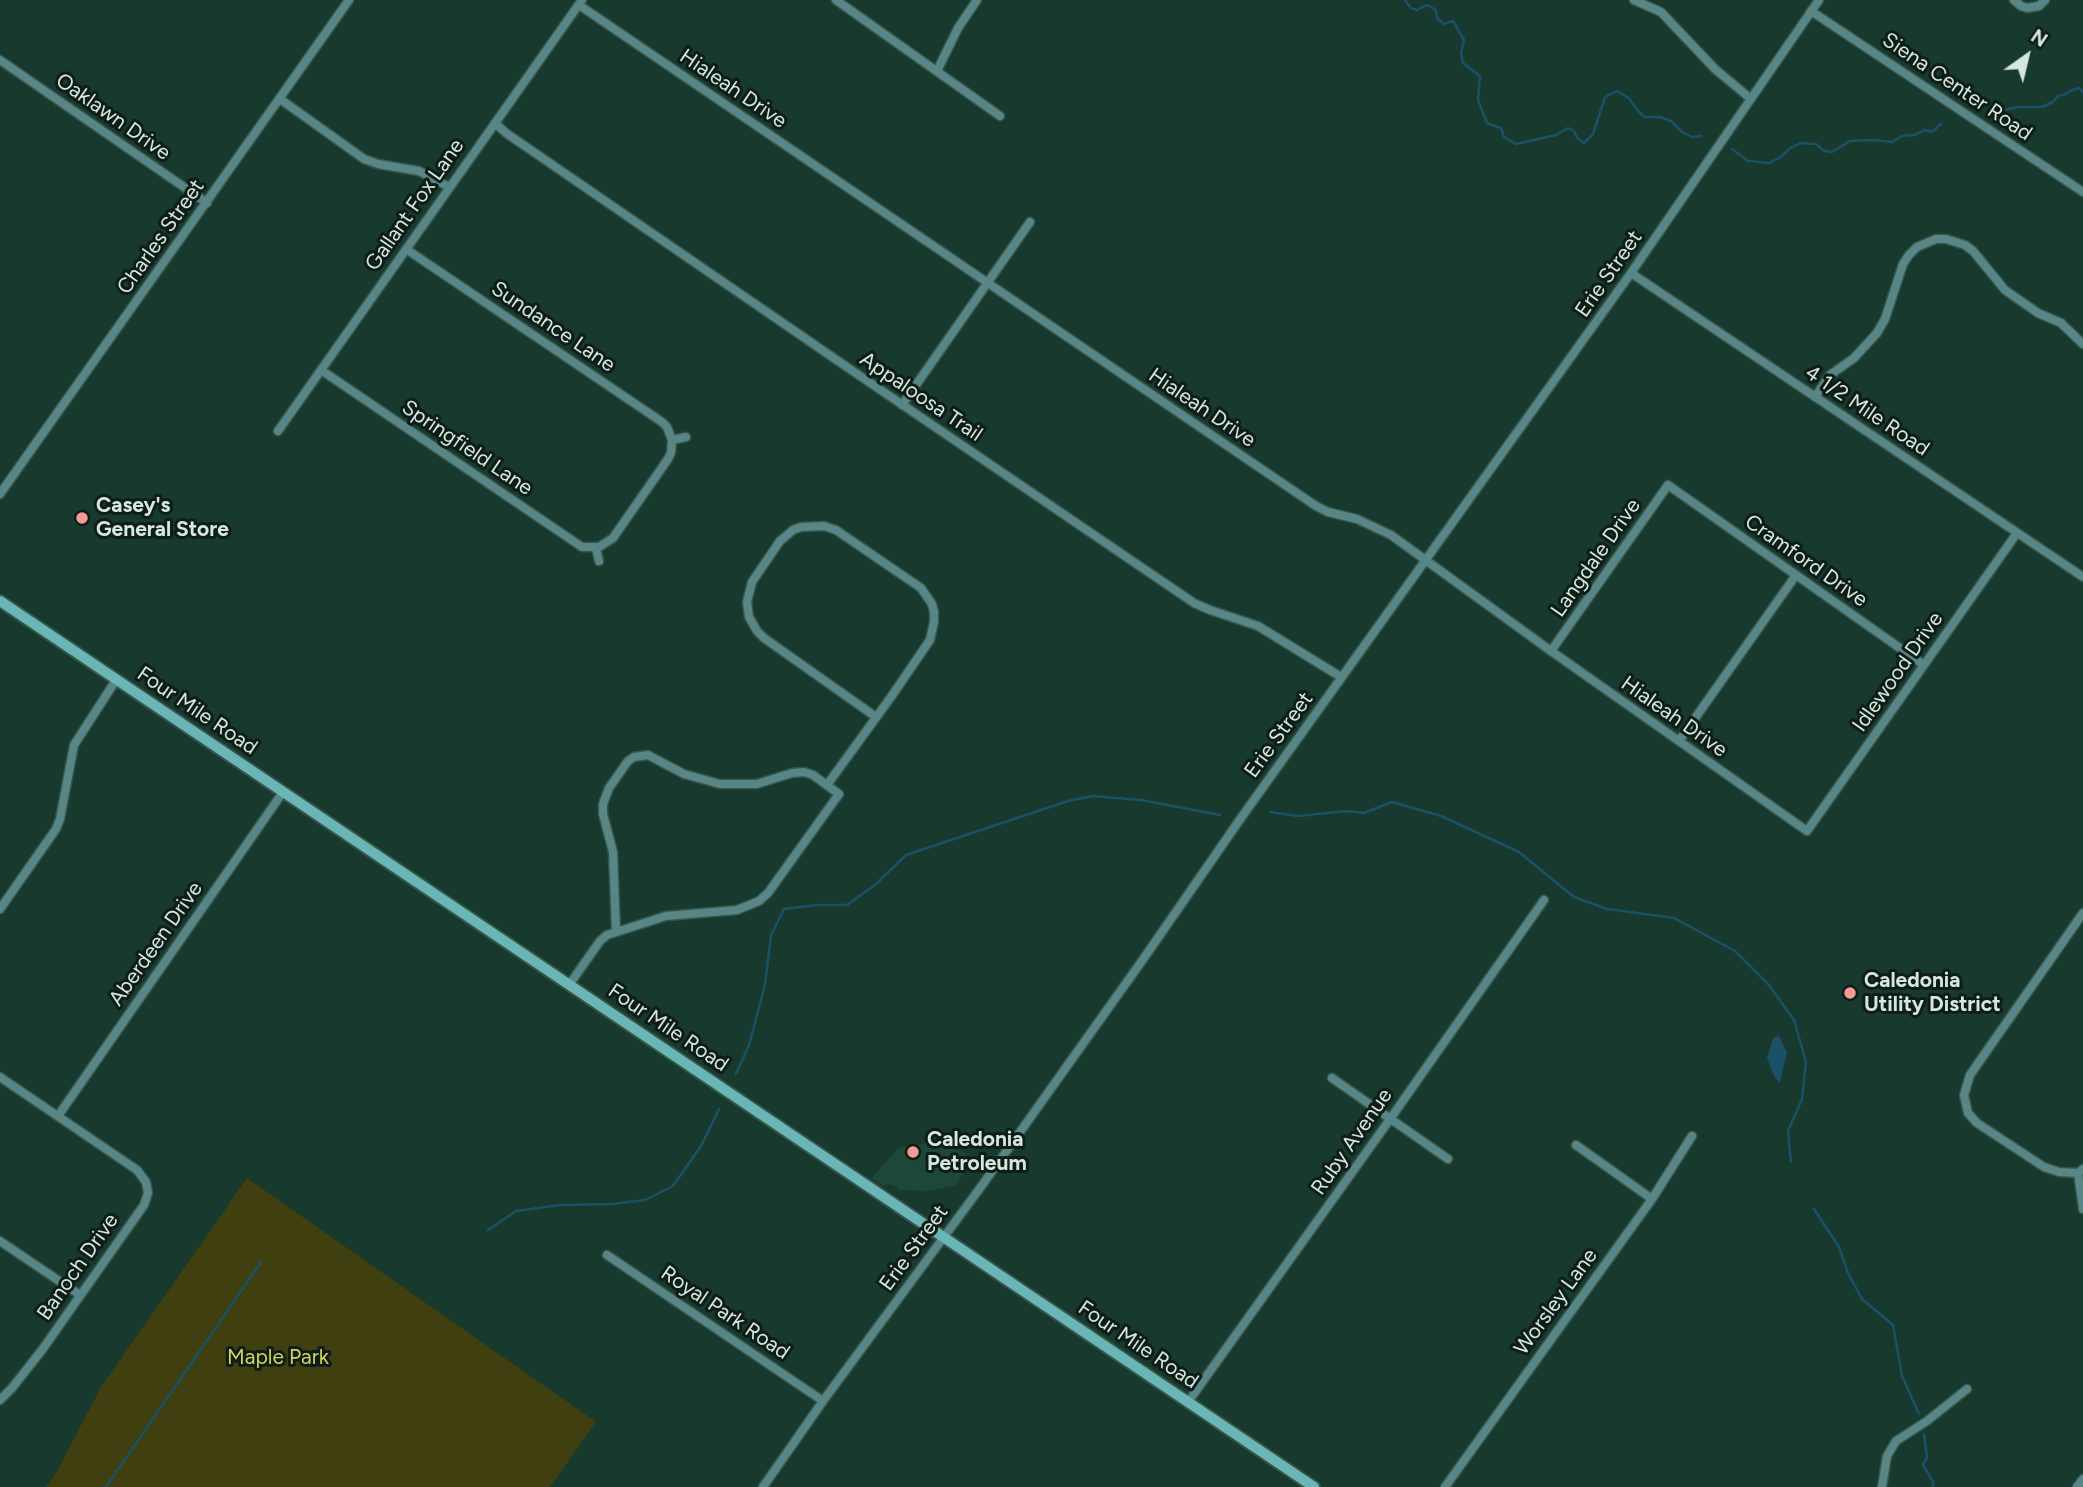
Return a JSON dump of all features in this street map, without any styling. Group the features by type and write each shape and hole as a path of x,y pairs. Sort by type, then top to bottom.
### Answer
{"main road":[{"name":"Four Mile Road","path":"0,601 1314,1487"}],"street":[{"name":"Charles Street","path":"0,494 349,0"},
{"path":"836,0 1000,116"},
{"path":"937,71 958,28 977,0"},
{"path":"1634,0 1661,12 1715,69 1751,99"},
{"name":"Erie Street","path":"763,1487 1632,273 1819,0"},
{"path":"2014,0 2027,8 2039,6 2045,0"},
{"name":"Gallant Fox Lane","path":"278,431 580,2"},
{"name":"Hialeah Drive","path":"580,2 1315,506 1373,525 1391,535 1807,831"},
{"name":"Siena Center Road","path":"1811,11 2083,191"},
{"name":"Oaklawn Drive","path":"0,60 207,203"},
{"path":"280,99 364,159 377,164 419,171 449,187"},
{"name":"Appaloosa Trail","path":"495,123 1194,603 1258,626 1341,677"},
{"path":"902,405 1030,222"},
{"path":"1815,397 1830,375 1854,358 1877,333 1885,319 1903,264 1909,255 1917,247 1936,239 1965,245 2005,290 2038,313 2061,323 2083,344"},
{"name":"Sundance Lane","path":"406,249 662,422 673,440"},
{"name":"4 1/2 Mile Road","path":"1632,273 2083,577"},
{"name":"Springfield Lane","path":"321,370 576,544 596,548"},
{"path":"599,561 596,548 613,538 671,453 673,440 686,437"},
{"name":"Cramford Drive","path":"1668,485 1924,665"},
{"name":"Langdale Drive","path":"1551,651 1668,485"},
{"path":"827,785 930,640 934,622 932,604 921,588 836,530 824,526 793,530 780,541 749,587 749,617 764,638 876,716"},
{"name":"Idlewood Drive","path":"1807,831 2017,533"},
{"path":"1679,741 1796,575"},
{"path":"0,909 56,829 74,745 116,680"},
{"path":"569,985 600,941 616,931 666,916 737,910 759,901 768,893 839,794 813,775 804,772 757,784 720,784 684,774 655,758 641,755 628,761 605,795 603,804 612,852 616,931"},
{"name":"Aberdeen Drive","path":"58,1116 283,792"},
{"name":"Ruby Avenue","path":"1188,1402 1544,900"},
{"path":"2083,913 1970,1075 1964,1095 1968,1112 1977,1123 2045,1167 2059,1172 2080,1171 2083,1209"},
{"path":"0,1077 58,1116"},
{"path":"1332,1078 1448,1159"},
{"name":"Banoch Drive","path":"0,1400 42,1350 144,1205 148,1193 142,1174 58,1116"},
{"name":"Worsley Lane","path":"1445,1487 1652,1199 1692,1136"},
{"path":"1576,1145 1652,1199"},
{"path":"0,1241 80,1295"},
{"name":"Royal Park Road","path":"607,1255 823,1401"},
{"path":"1882,1487 1887,1456 1896,1441 1927,1421 1967,1389"},
{"path":"2077,1487 2083,1479"}],"shaded area":[{"name":"Caledonia Petroleum","path":"926,1143 931,1147 948,1146 966,1153 972,1162 955,1186 927,1191 899,1190 887,1184 884,1186 872,1178 898,1148"}],"green space":[{"name":"Maple Park","path":"247,1178 596,1422 550,1487 46,1487 101,1387"}],"water":[{"path":"1779,1036 1787,1052 1780,1083 1775,1078 1767,1058 1773,1038"}],"waterway":[{"path":"1405,0 1411,8 1417,10 1427,5 1436,10 1437,18 1444,24 1453,21 1464,40 1461,53 1463,63 1480,76 1478,100 1487,123 1501,128 1504,137 1516,144 1556,135 1568,128 1584,143 1593,134 1605,97 1617,91 1629,98 1645,117 1660,117 1671,121 1692,137 1701,136"},
{"path":"1995,112 2018,107 2042,107 2072,90 2079,88 2083,92"},
{"path":"1732,149 1748,161 1769,163 1800,143 1816,144 1824,151 1832,152 1850,141 1892,142 1902,136 1925,130 1932,132 1941,124"},
{"path":"736,1074 749,1045 765,985 771,935 784,909 847,905 876,884 906,855 1068,801 1093,796 1141,800 1220,815"},
{"path":"1270,812 1298,816 1346,811 1364,813 1392,802 1441,816 1519,852 1574,897 1607,909 1674,918 1735,951 1768,984 1794,1020 1806,1062 1802,1099 1788,1131 1791,1162"},
{"path":"488,1230 516,1211 560,1205 613,1204 645,1200 673,1186 701,1146 719,1109"},
{"path":"1814,1209 1839,1247 1848,1273 1862,1299 1893,1325 1902,1376 1919,1414"},
{"path":"106,1487 261,1262"},
{"path":"1924,1434 1927,1458 1923,1465 1933,1487"}],"place":[{"name":"Casey's General Store","path":"82,518"},
{"name":"Caledonia Utility District","path":"1850,993"},
{"name":"Caledonia Petroleum","path":"913,1152"}]}
